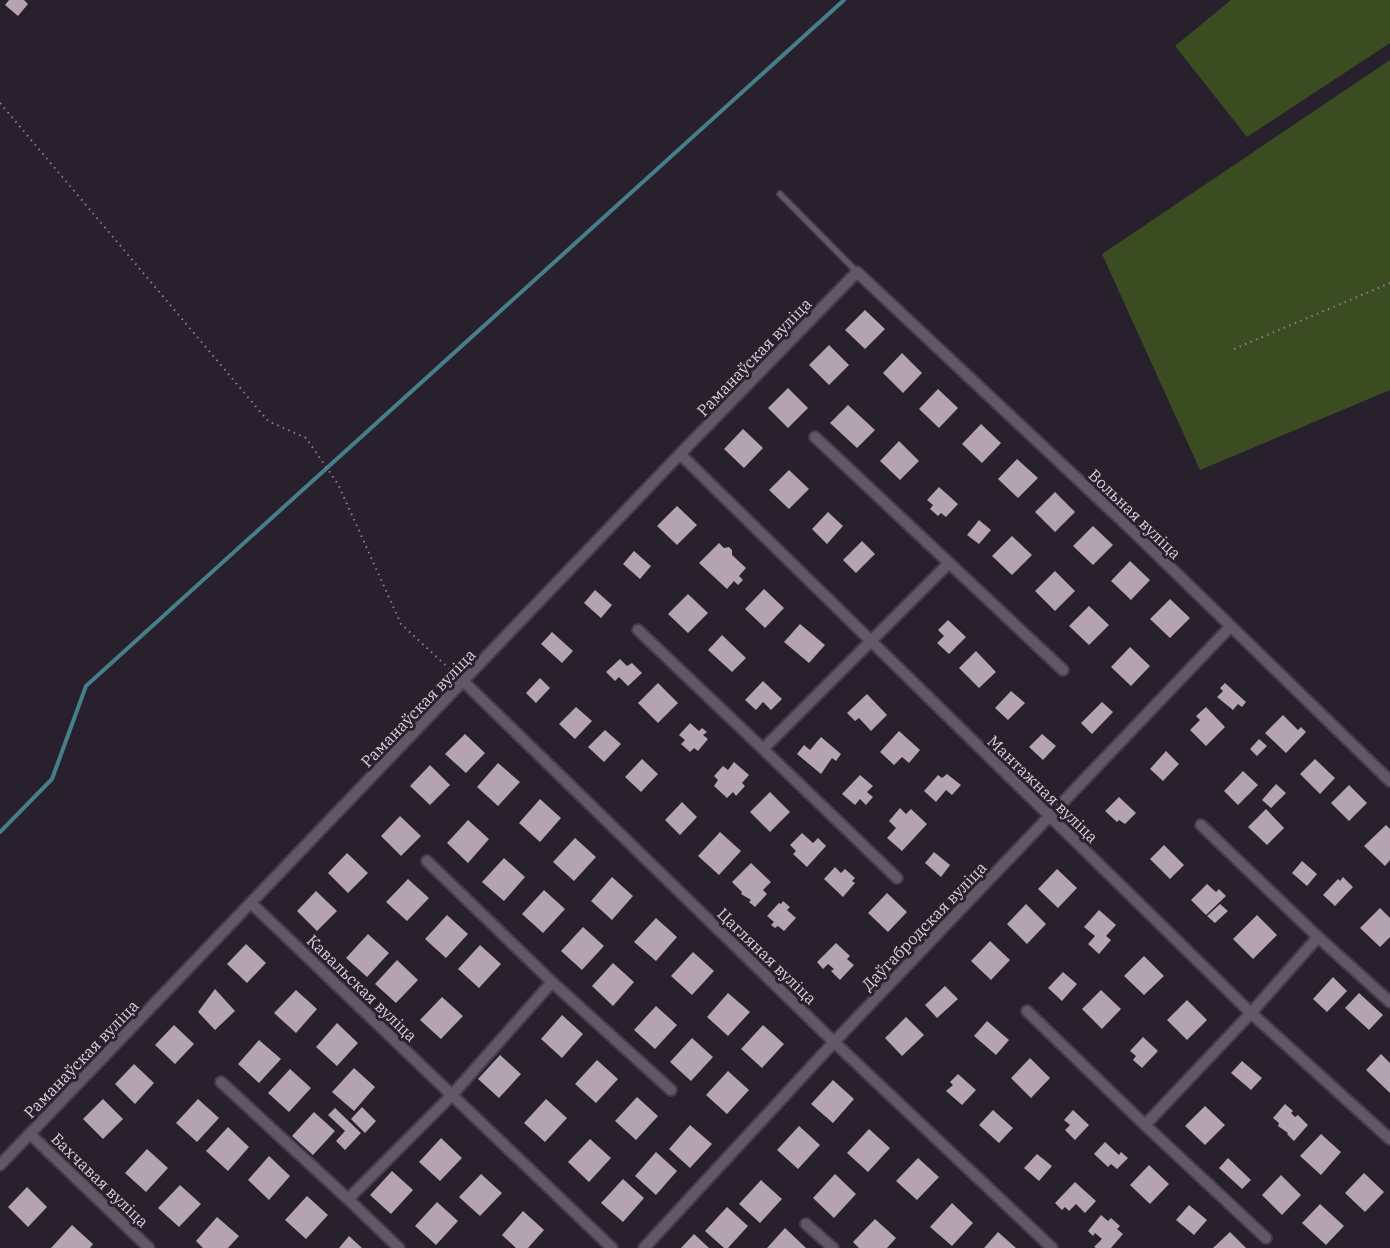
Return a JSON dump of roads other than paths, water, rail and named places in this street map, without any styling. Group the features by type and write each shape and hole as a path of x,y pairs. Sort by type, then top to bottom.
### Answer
{"street":[{"name":"Раманаўская вуліца","path":"0,1165 857,272"},
{"name":"Вольная вуліца","path":"857,272 1133,531 1390,780"},
{"path":"815,437 1063,670"},
{"name":"Мантажная вуліца","path":"680,454 1251,1013 1390,1139"},
{"path":"763,748 948,564"},
{"name":"Даўгабродская вуліца","path":"644,1248 834,1042 1230,627"},
{"path":"638,630 897,878"},
{"name":"Цагляная вуліца","path":"464,682 834,1042 1052,1248"},
{"path":"1201,825 1390,1002"},
{"path":"427,861 552,982 671,1090"},
{"name":"Кавальская вуліца","path":"251,903 612,1248"},
{"path":"1145,1125 1251,1013 1318,937"},
{"path":"348,1199 452,1095 552,982"},
{"path":"1027,1011 1266,1239"},
{"path":"221,1082 399,1248"},
{"name":"Бахчавая вуліца","path":"30,1134 149,1248"},
{"path":"806,1224 833,1248"}],"lane":[{"path":"780,194 857,272"}],"waterway":[{"path":"0,832 52,779 86,686 844,0"}]}
